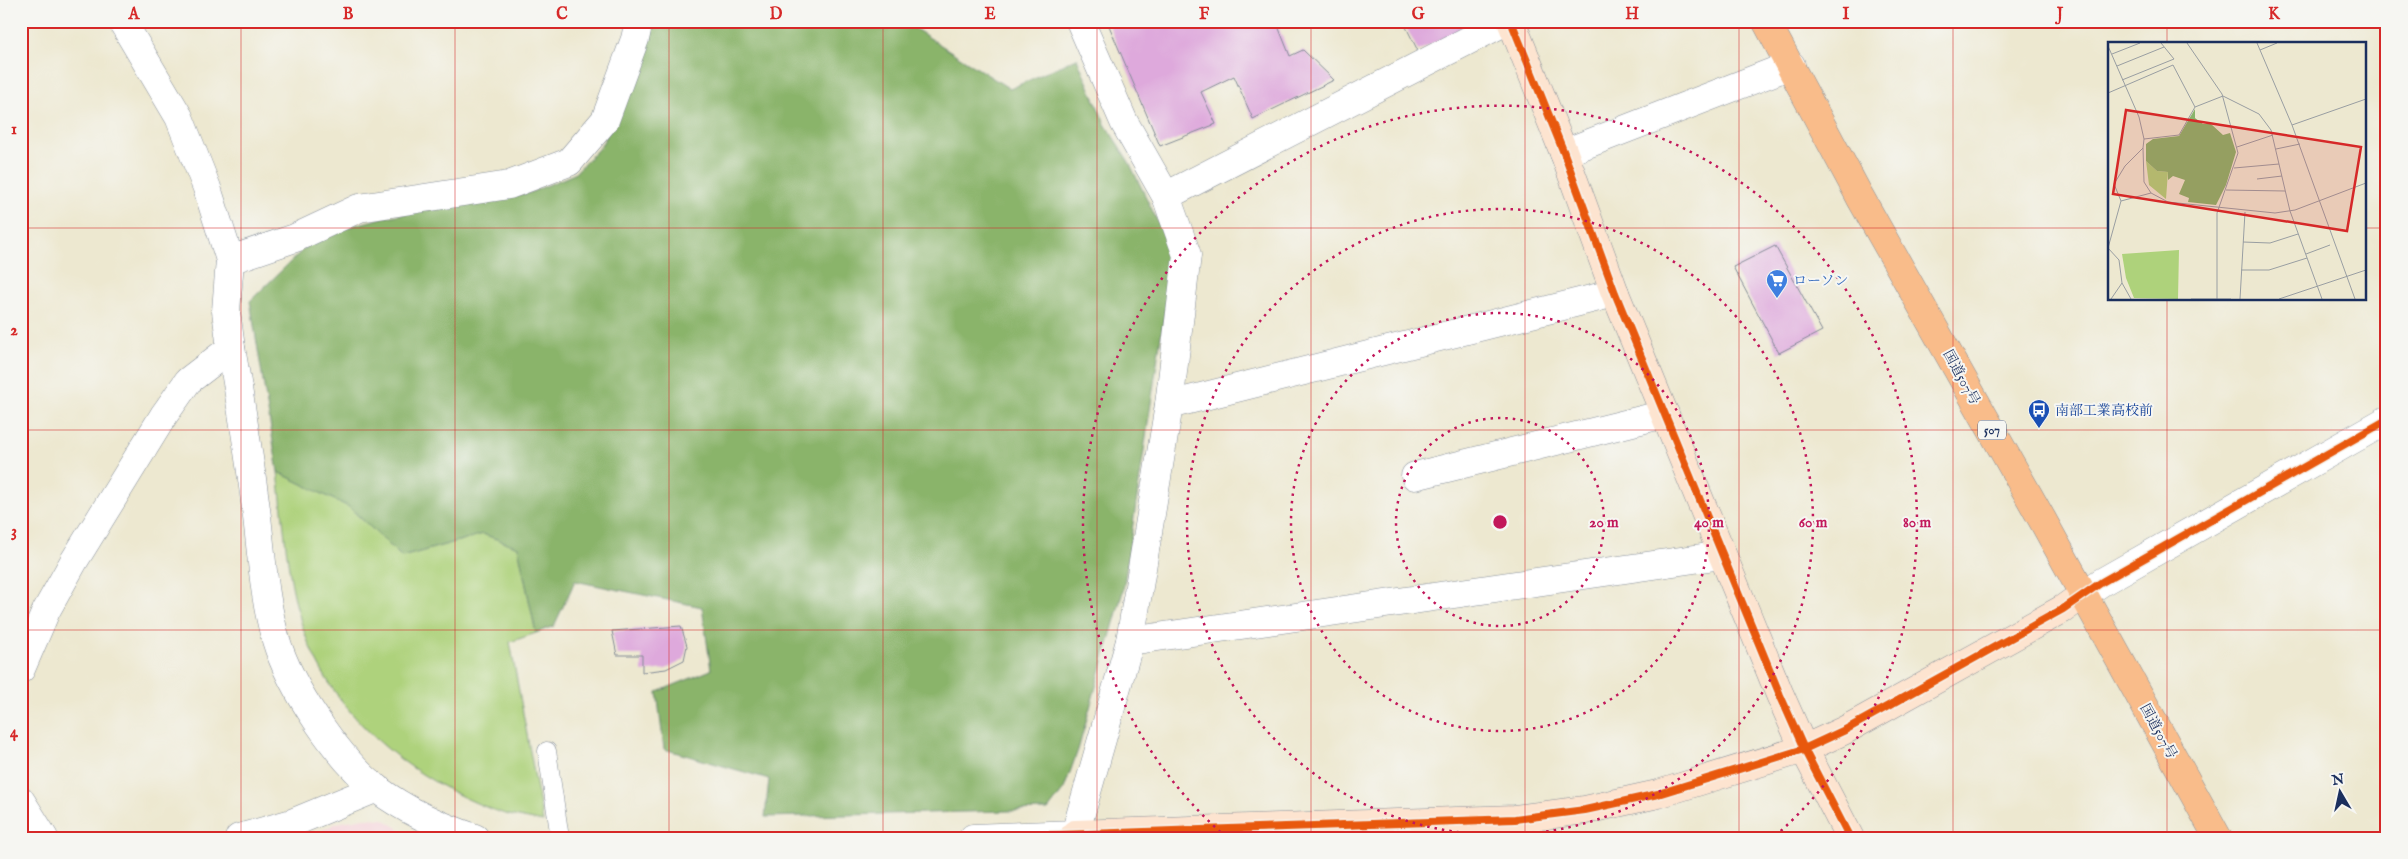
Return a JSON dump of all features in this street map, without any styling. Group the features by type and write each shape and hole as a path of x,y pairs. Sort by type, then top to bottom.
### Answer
{"highway":[{"name":"国道507号","path":"1766,21 1860,197 2084,594 2218,838"}],"street":[{"path":"122,21 179,117 207,188 230,260 226,311 246,432 267,602 276,641 294,686 324,730 377,788 457,832 475,838"},
{"path":"230,260 295,238 359,208 509,184 569,162 605,120 635,39 639,21"},
{"path":"1075,836 1130,641 1169,406 1187,255 1166,196 1124,122 1080,21"},
{"path":"1166,196 1506,21"},
{"path":"1511,21 1564,153 1615,293 1722,555 1804,749 1850,838"},
{"path":"1564,153 1791,65"},
{"path":"1169,406 1615,293"},
{"path":"21,669 46,612 74,561 164,415 188,381 232,348"},
{"path":"1415,476 1665,414"},
{"path":"973,838 1354,832 1515,820 1585,810 1658,794 1804,749 1845,730 2062,609 2110,577 2387,420"},
{"path":"1130,641 1722,555"},
{"path":"239,838 292,823 377,788"},
{"path":"21,801 44,838"}],"lane":[{"path":"547,751 560,838"}],"shaded area":[{"path":"364,818 383,819 414,838 306,838 337,823"}],"green space":[{"path":"647,21 903,21 1010,89 1077,58 1105,124 1129,162 1170,247 1171,269 1123,591 1078,750 1064,789 1048,810 765,817 769,779 664,749 657,692 711,670 702,607 575,581 554,626 536,633 518,547 483,534 402,557 349,507 278,472 250,301 313,240 341,229 385,217 529,193 574,174 601,146 619,110"},
{"path":"278,472 349,507 402,557 483,534 518,547 536,633 510,642 543,822 497,811 429,779 374,737 330,685 313,655 296,604 289,567"}],"building":[{"path":"1107,21 1276,21 1290,56 1303,50 1334,80 1253,119 1234,76 1201,92 1216,124 1160,146"},
{"path":"1403,21 1463,21 1466,27 1418,51"},
{"name":"ローソン","path":"1775,246 1822,331 1779,353 1733,267"},
{"path":"681,626 687,646 684,660 666,669 642,672 642,655 617,655 612,631"}],"cycle path":[{"path":"1511,21 1564,153 1615,293 1780,695 1804,749 1850,838"},
{"path":"973,838 1515,819 1585,810 1658,794 1804,749 1845,730 2063,609 2102,582 2387,420"}],"place":[{"name":"ローソン","path":"1777,299"},
{"name":"南部工業高校前","path":"2039,429"}]}
